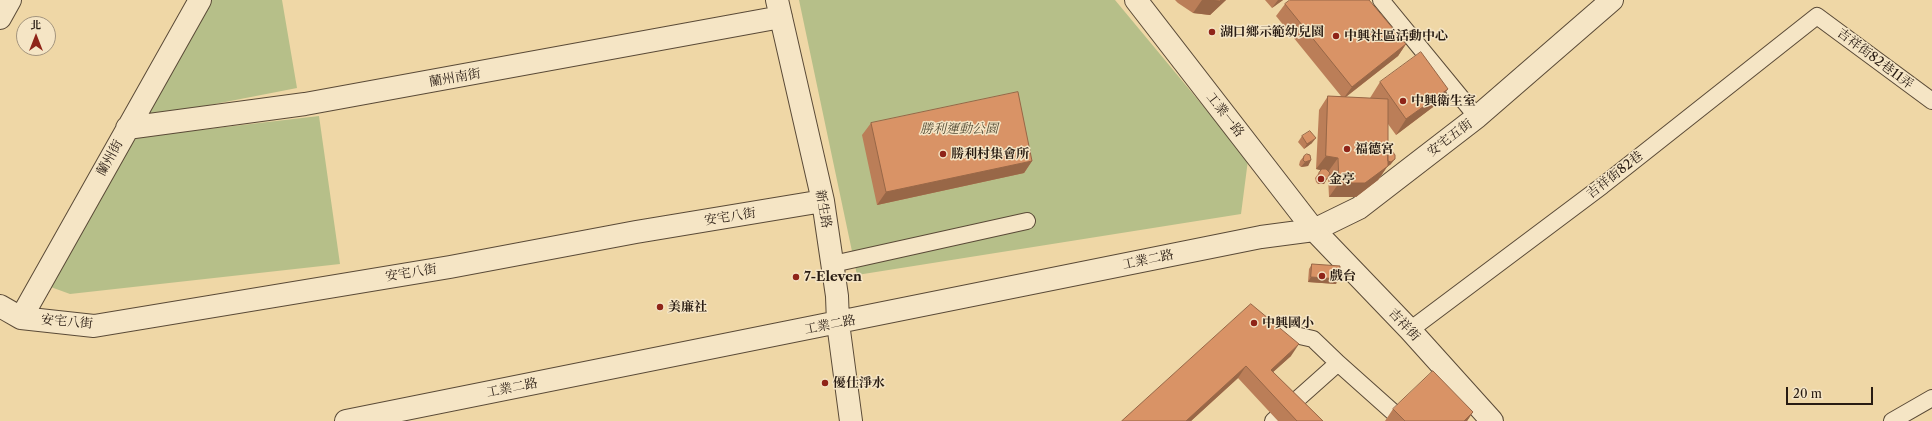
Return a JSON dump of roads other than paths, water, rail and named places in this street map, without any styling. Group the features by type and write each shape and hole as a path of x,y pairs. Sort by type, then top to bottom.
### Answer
{"street":[{"path":"0,18 10,0"},
{"name":"蘭州街","path":"21,318 200,0"},
{"name":"工業一路","path":"1136,0 1314,230"},
{"name":"安宅五街","path":"1314,230 1359,208 1477,118 1612,0"},
{"name":"蘭州南街","path":"127,128 288,107 779,8"},
{"name":"新生路","path":"779,8 823,201 833,264 837,296 838,323 851,421"},
{"name":"安宅八街","path":"0,306 21,318 94,326 450,267 636,232 823,201"},
{"name":"工業二路","path":"346,421 1254,239 1314,230"},
{"name":"吉祥街","path":"1314,230 1410,330 1492,421"}],"lane":[{"path":"1381,0 1477,118"},
{"name":"吉祥街82巷11弄","path":"1817,16 1932,101"},
{"name":"吉祥街82巷","path":"1410,330 1602,186 1817,16"},
{"path":"833,264 1027,221"},
{"path":"1265,335 1282,332 1313,339 1403,421"},
{"path":"1273,421 1338,363"},
{"path":"1892,421 1932,398"}],"place":[{"name":"湖口鄉示範幼兒園","path":"1212,32"},
{"name":"中興社區活動中心","path":"1336,36"},
{"name":"中興衛生室","path":"1403,101"},
{"name":"福德宮","path":"1347,149"},
{"name":"勝利村集會所","path":"943,154"},
{"name":"金亭","path":"1321,179"},
{"name":"戲台","path":"1322,276"},
{"name":"7-Eleven","path":"796,277"},
{"name":"美廉社","path":"660,307"},
{"name":"中興國小","path":"1254,323"},
{"name":"優仕淨水","path":"825,383"}],"park label":[{"name":"勝利運動公園","path":"959,129"}]}
